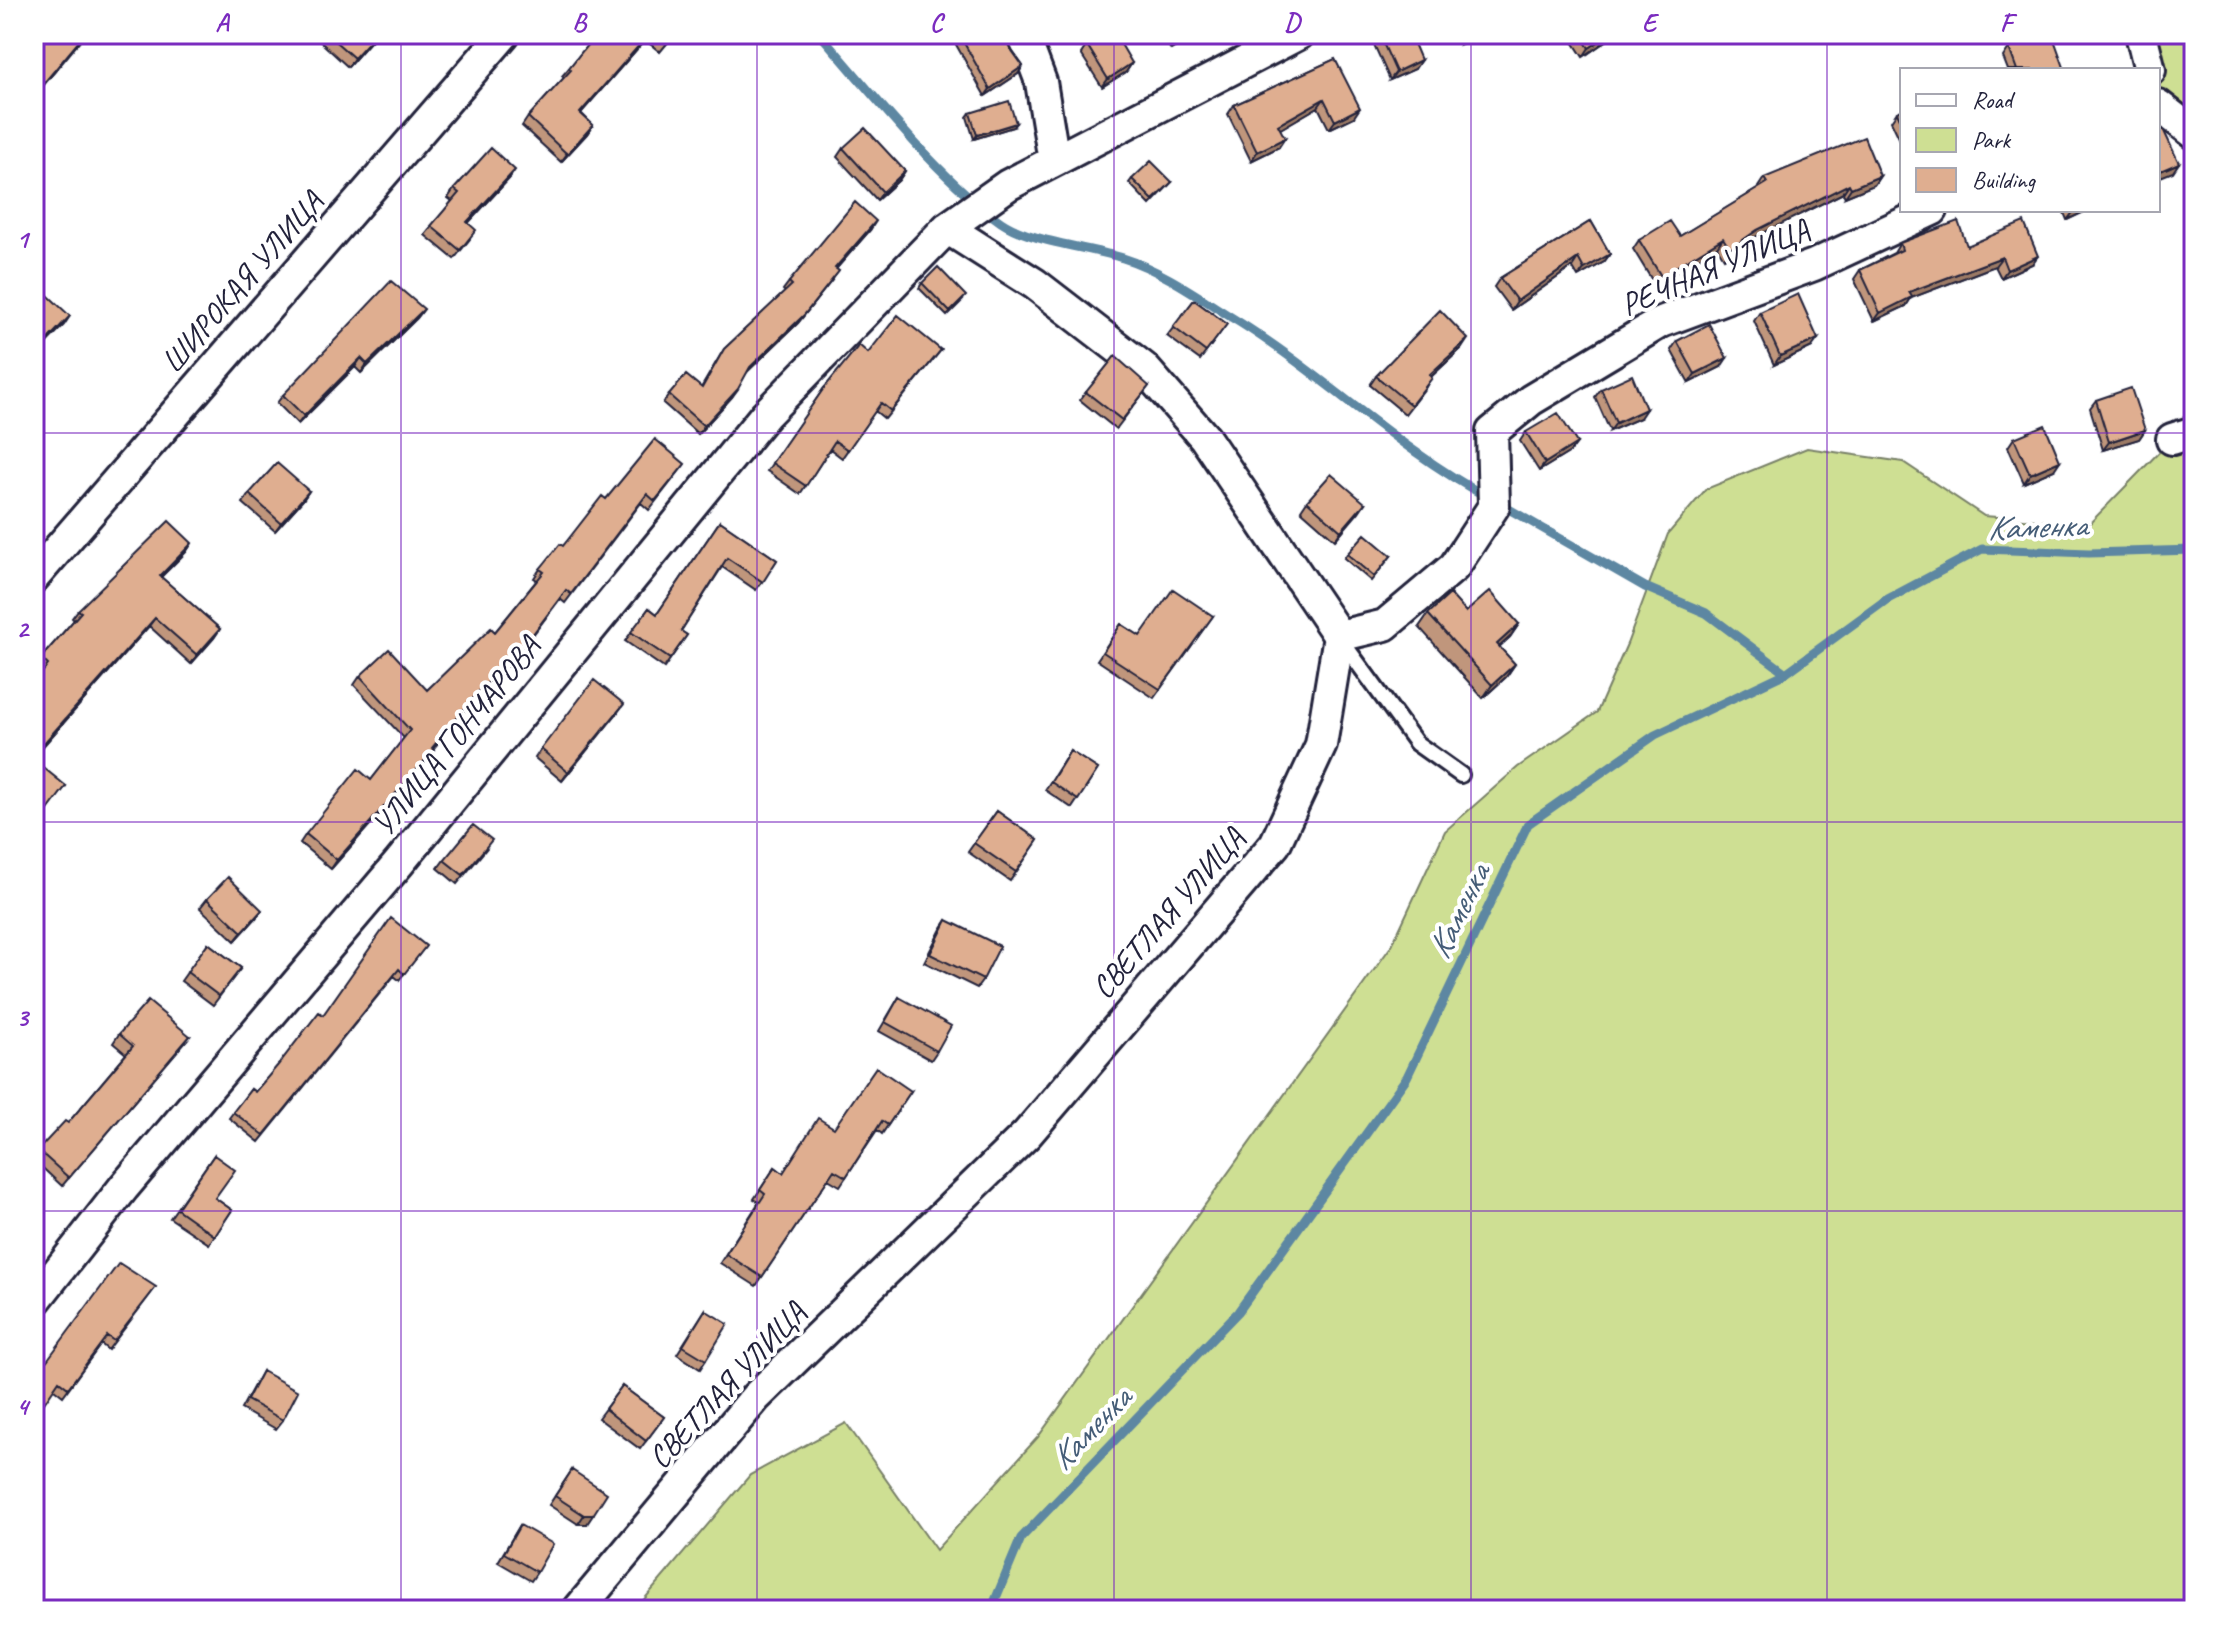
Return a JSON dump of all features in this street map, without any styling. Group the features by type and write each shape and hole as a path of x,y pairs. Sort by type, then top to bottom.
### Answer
{"street":[{"name":"ШИРОКАЯ УЛИЦА","path":"34,577 504,34"},
{"path":"1023,34 1041,82 1054,161"},
{"name":"УЛИЦА ГОНЧАРОВА","path":"34,1302 124,1187 409,851 766,414 947,228 1008,185 1299,34"},
{"path":"2141,34 2150,68"},
{"path":"2160,107 2194,133"},
{"name":"РЕЧНАЯ УЛИЦА","path":"1339,636 1385,625 1454,567 1494,506 1492,432 1531,400 1661,322 1814,265 1928,212"},
{"path":"947,228 1035,284 1144,368 1205,438 1339,636"},
{"name":"СВЕТЛАЯ УЛИЦА","path":"578,1610 756,1397 1027,1134 1275,844 1321,745 1339,636"}],"lane":[{"path":"1339,636 1416,743 1461,775"}],"green space":[{"path":"2141,34 2194,34 2194,133 2160,107 2160,68 2157,68"},
{"path":"2194,432 2194,1610 635,1610 750,1475 846,1423 936,1550 1038,1437 1392,945 1445,831 1518,767 1597,712 1627,644 1668,534 1706,489 1807,448 1903,462 1984,516 2089,524 2172,439"}],"building":[{"path":"34,34 85,34 34,95"},
{"path":"327,34 376,34 354,58"},
{"path":"596,34 649,34 580,113 593,125 567,154 528,117 571,70 569,68"},
{"path":"655,34 674,34 666,44"},
{"path":"959,34 1000,34 1023,66 990,89"},
{"path":"1104,34 1115,34 1132,63 1108,79 1087,45"},
{"path":"1173,34 1189,34 1178,41"},
{"path":"1379,34 1410,34 1421,60 1396,72"},
{"path":"1580,34 1610,34 1589,48"},
{"path":"2052,34 2064,68 2016,68 2009,48"},
{"path":"1335,59 1360,108 1335,121 1324,99 1278,125 1285,138 1257,152 1234,105"},
{"path":"1009,101 1016,123 977,135 970,113"},
{"path":"865,128 905,171 883,192 843,148"},
{"path":"2163,129 2179,163 2160,171 2160,130"},
{"path":"1864,137 1880,176 1851,188 1849,184 1757,230 1730,249 1723,238 1661,276 1639,240 1670,221 1680,236 1767,183 1764,178"},
{"path":"491,148 515,170 467,222 476,230 460,250 431,226 459,193 454,189"},
{"path":"1151,161 1172,182 1153,200 1132,179"},
{"path":"855,202 876,221 835,268 839,271 804,315 750,367 738,389 704,426 669,395 686,375 702,388 724,349 792,285 789,282"},
{"path":"1591,221 1610,254 1584,269 1578,258 1517,301 1500,278"},
{"path":"1958,221 1967,246 2024,222 2038,256 2007,270 2002,257 1909,292 1912,297 1880,313 1860,270 1902,250 1900,243"},
{"path":"938,267 966,296 950,312 922,283"},
{"path":"391,281 424,309 367,364 361,358 304,416 283,395"},
{"path":"37,285 70,316 34,354 34,289"},
{"path":"1798,294 1818,339 1780,356 1760,312"},
{"path":"1194,300 1227,324 1206,352 1173,327"},
{"path":"1440,310 1468,339 1429,375 1432,378 1411,405 1376,376"},
{"path":"898,315 941,350 891,411 881,403 848,450 835,441 806,486 772,463 824,388 859,345 868,353"},
{"path":"1709,324 1727,358 1695,374 1677,341"},
{"path":"1115,356 1149,386 1122,420 1086,392"},
{"path":"1632,375 1646,409 1616,423 1601,389"},
{"path":"2131,388 2145,430 2109,442 2096,400"},
{"path":"1558,413 1577,443 1545,463 1526,432"},
{"path":"2045,425 2060,461 2030,474 2014,438"},
{"path":"655,439 685,464 655,501 647,494 571,594 566,590 517,655 480,690 432,748 434,750 337,860 306,834 358,769 371,780 410,730 360,676 389,649 427,690 491,628 495,632 544,572 540,569 560,544 563,546 602,496 606,499"},
{"path":"277,463 309,491 281,523 249,494"},
{"path":"1331,474 1365,503 1341,531 1307,501"},
{"path":"169,521 192,543 160,576 220,629 197,655 155,618 44,743 34,735 34,683 48,665 41,658 81,612 78,610"},
{"path":"720,521 777,560 763,582 727,558 681,631 687,635 670,659 631,632 649,608 657,614"},
{"path":"1365,534 1391,556 1374,577 1347,554"},
{"path":"1173,589 1213,616 1160,689 1103,652 1121,624 1140,636"},
{"path":"1490,591 1519,624 1497,644 1515,664 1492,685 1428,614 1450,594 1466,612"},
{"path":"594,680 624,704 568,772 541,749"},
{"path":"1070,751 1098,769 1078,800 1051,782"},
{"path":"39,764 66,786 48,810 34,799 34,771"},
{"path":"997,811 1038,840 1016,872 974,843"},
{"path":"473,825 492,840 463,875 444,860"},
{"path":"228,877 262,910 242,932 207,899"},
{"path":"391,918 426,946 404,974 399,969 264,1135 233,1112 251,1089 255,1092 319,1012 323,1015"},
{"path":"947,920 1000,946 983,980 930,954"},
{"path":"208,943 241,968 219,996 187,972"},
{"path":"899,997 951,1026 937,1051 885,1022"},
{"path":"148,1001 190,1036 69,1178 38,1150 65,1121 68,1123 133,1046 119,1034"},
{"path":"876,1067 911,1091 888,1125 882,1121 846,1177 834,1170 762,1277 726,1254 765,1194 760,1190 775,1167 783,1173 818,1118 834,1128"},
{"path":"214,1155 235,1170 215,1198 232,1210 215,1236 177,1209"},
{"path":"34,1206 42,1212 34,1225"},
{"path":"119,1263 156,1287 114,1341 107,1336 68,1388 59,1381 34,1418 34,1378"},
{"path":"705,1310 728,1324 706,1360 683,1346"},
{"path":"262,1371 298,1391 283,1420 247,1400"},
{"path":"622,1386 664,1417 646,1441 605,1409"},
{"path":"572,1470 607,1493 593,1515 584,1515 555,1496"},
{"path":"520,1525 553,1544 537,1572 504,1553"}],"waterway":[{"path":"820,34 929,158 976,203 1001,222 1027,235 1123,258 1168,278 1271,343 1392,435 1487,497"},
{"path":"1500,504 1645,587 1706,613 1786,673"},
{"name":"Каменка","path":"991,1610 1021,1538 1238,1312 1407,1077 1528,824 1655,735 1786,673 1886,600 1982,549 2089,553 2194,550"}]}
